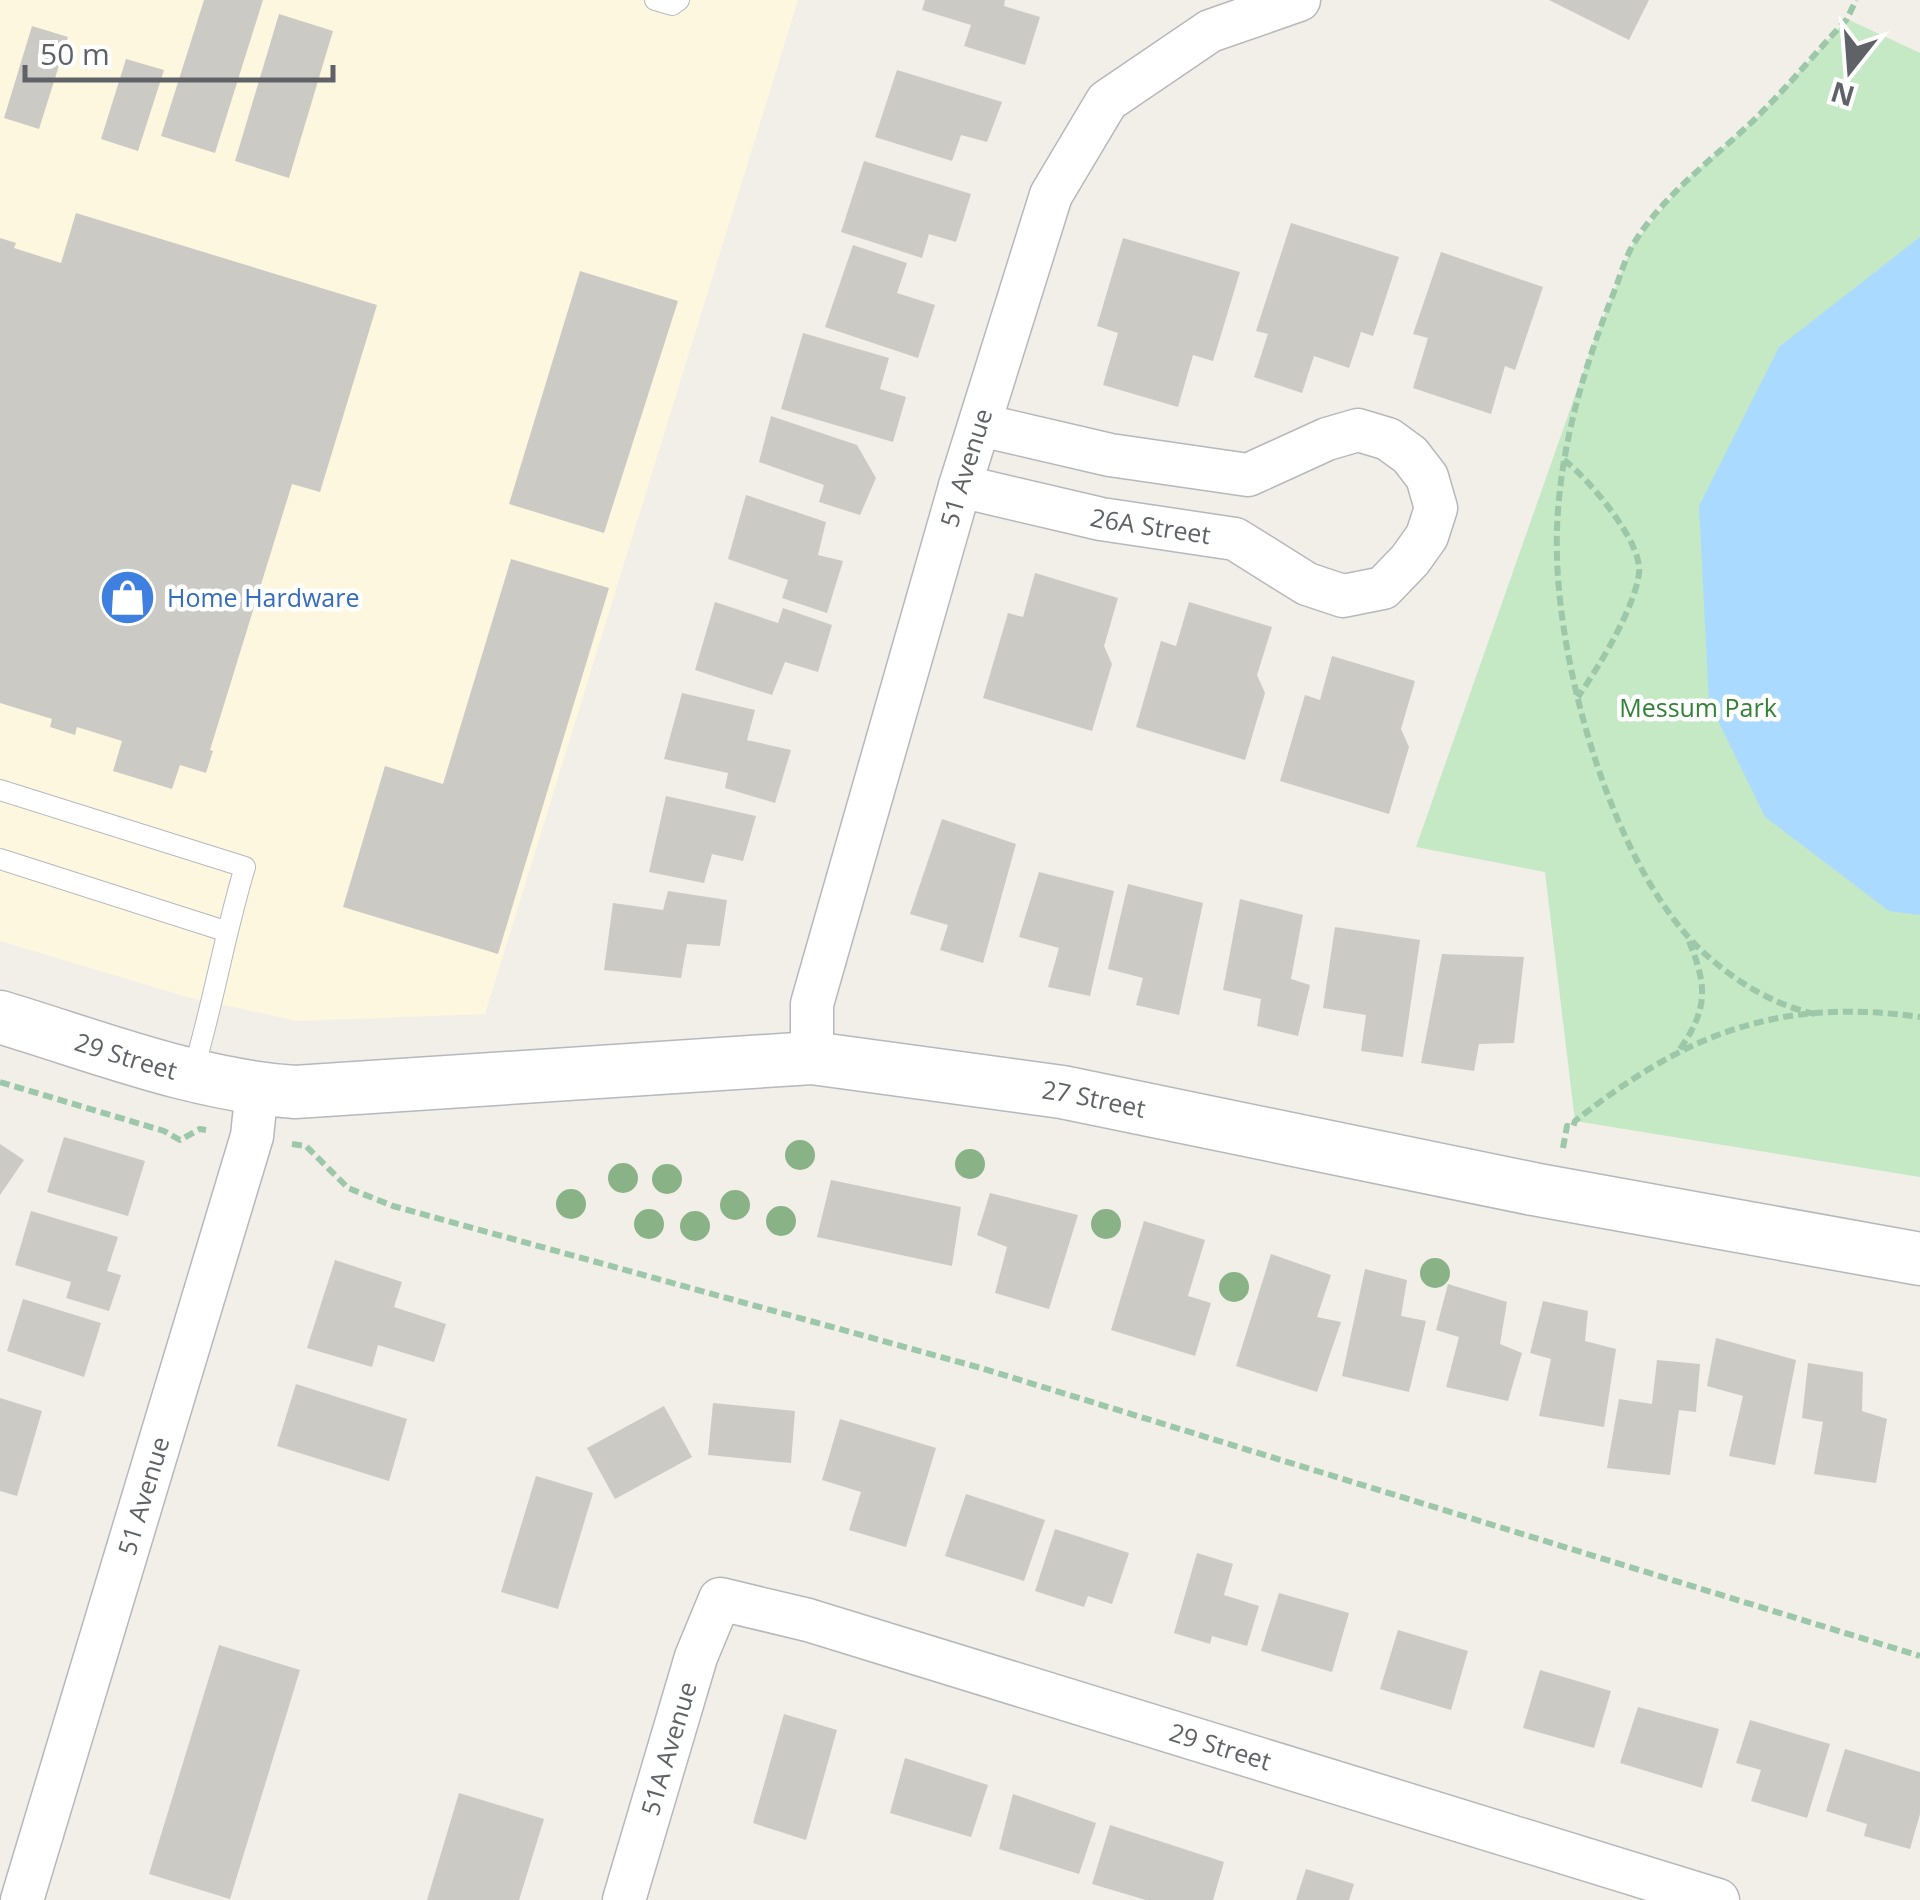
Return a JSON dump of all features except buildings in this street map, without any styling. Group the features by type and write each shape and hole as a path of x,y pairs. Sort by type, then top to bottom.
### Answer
{"street":[{"name":"51 Avenue","path":"812,1058 812,1004 960,486 1051,195 1107,101 1199,16 1299,0"},
{"path":"980,426 1110,455 1248,475 1235,539"},
{"name":"26A Street","path":"960,486 1101,519 1235,539 1307,584 1343,596 1383,588 1427,536 1436,508 1427,477 1410,456 1388,439 1358,430 1328,439 1248,475"},
{"path":"1101,519 1110,455"},
{"name":"29 Street","path":"0,1017 192,1075 257,1089"},
{"name":"27 Street","path":"257,1089 295,1092 812,1058 1062,1092 1532,1189 1920,1259"},
{"name":"51 Avenue","path":"22,1900 251,1141 257,1089"},
{"name":"29 Street","path":"720,1600 808,1620 1718,1900"},
{"name":"51A Avenue","path":"624,1900 696,1657 720,1600"}],"lane":[{"path":"655,0 672,6 679,0"},
{"path":"0,790 245,867 225,931 211,1014 192,1075"},
{"path":"0,859 225,931"}],"path":[{"path":"1816,1014 1774,1002 1728,972 1686,934 1667,908 1632,846 1577,698 1566,648 1556,555 1564,460 1596,336 1634,244 1686,180 1760,114 1847,18 1856,0"},
{"path":"1564,460 1589,482 1616,519 1640,569 1601,662 1577,698"},
{"path":"1678,1051 1694,1029 1702,1004 1703,984 1686,934"},
{"path":"1562,1151 1567,1126 1573,1127 1575,1121 1626,1080 1678,1051 1745,1024 1775,1016 1848,1012 1920,1017"},
{"path":"0,1082 164,1131 180,1140 200,1129"},
{"path":"306,1146 348,1188 393,1206 981,1368 1920,1656"}],"shaded area":[{"path":"0,0 798,0 485,1014 298,1021 187,997 0,941"}],"green space":[{"name":"Messum Park","path":"1847,19 1920,53 1920,1177 1575,1121 1545,872 1416,847 1596,336 1633,244 1686,180 1760,115"}],"water":[{"path":"1920,237 1920,915 1889,911 1765,817 1709,702 1699,506 1779,347"}],"place":[{"name":"Home Hardware","path":"128,598"}]}
